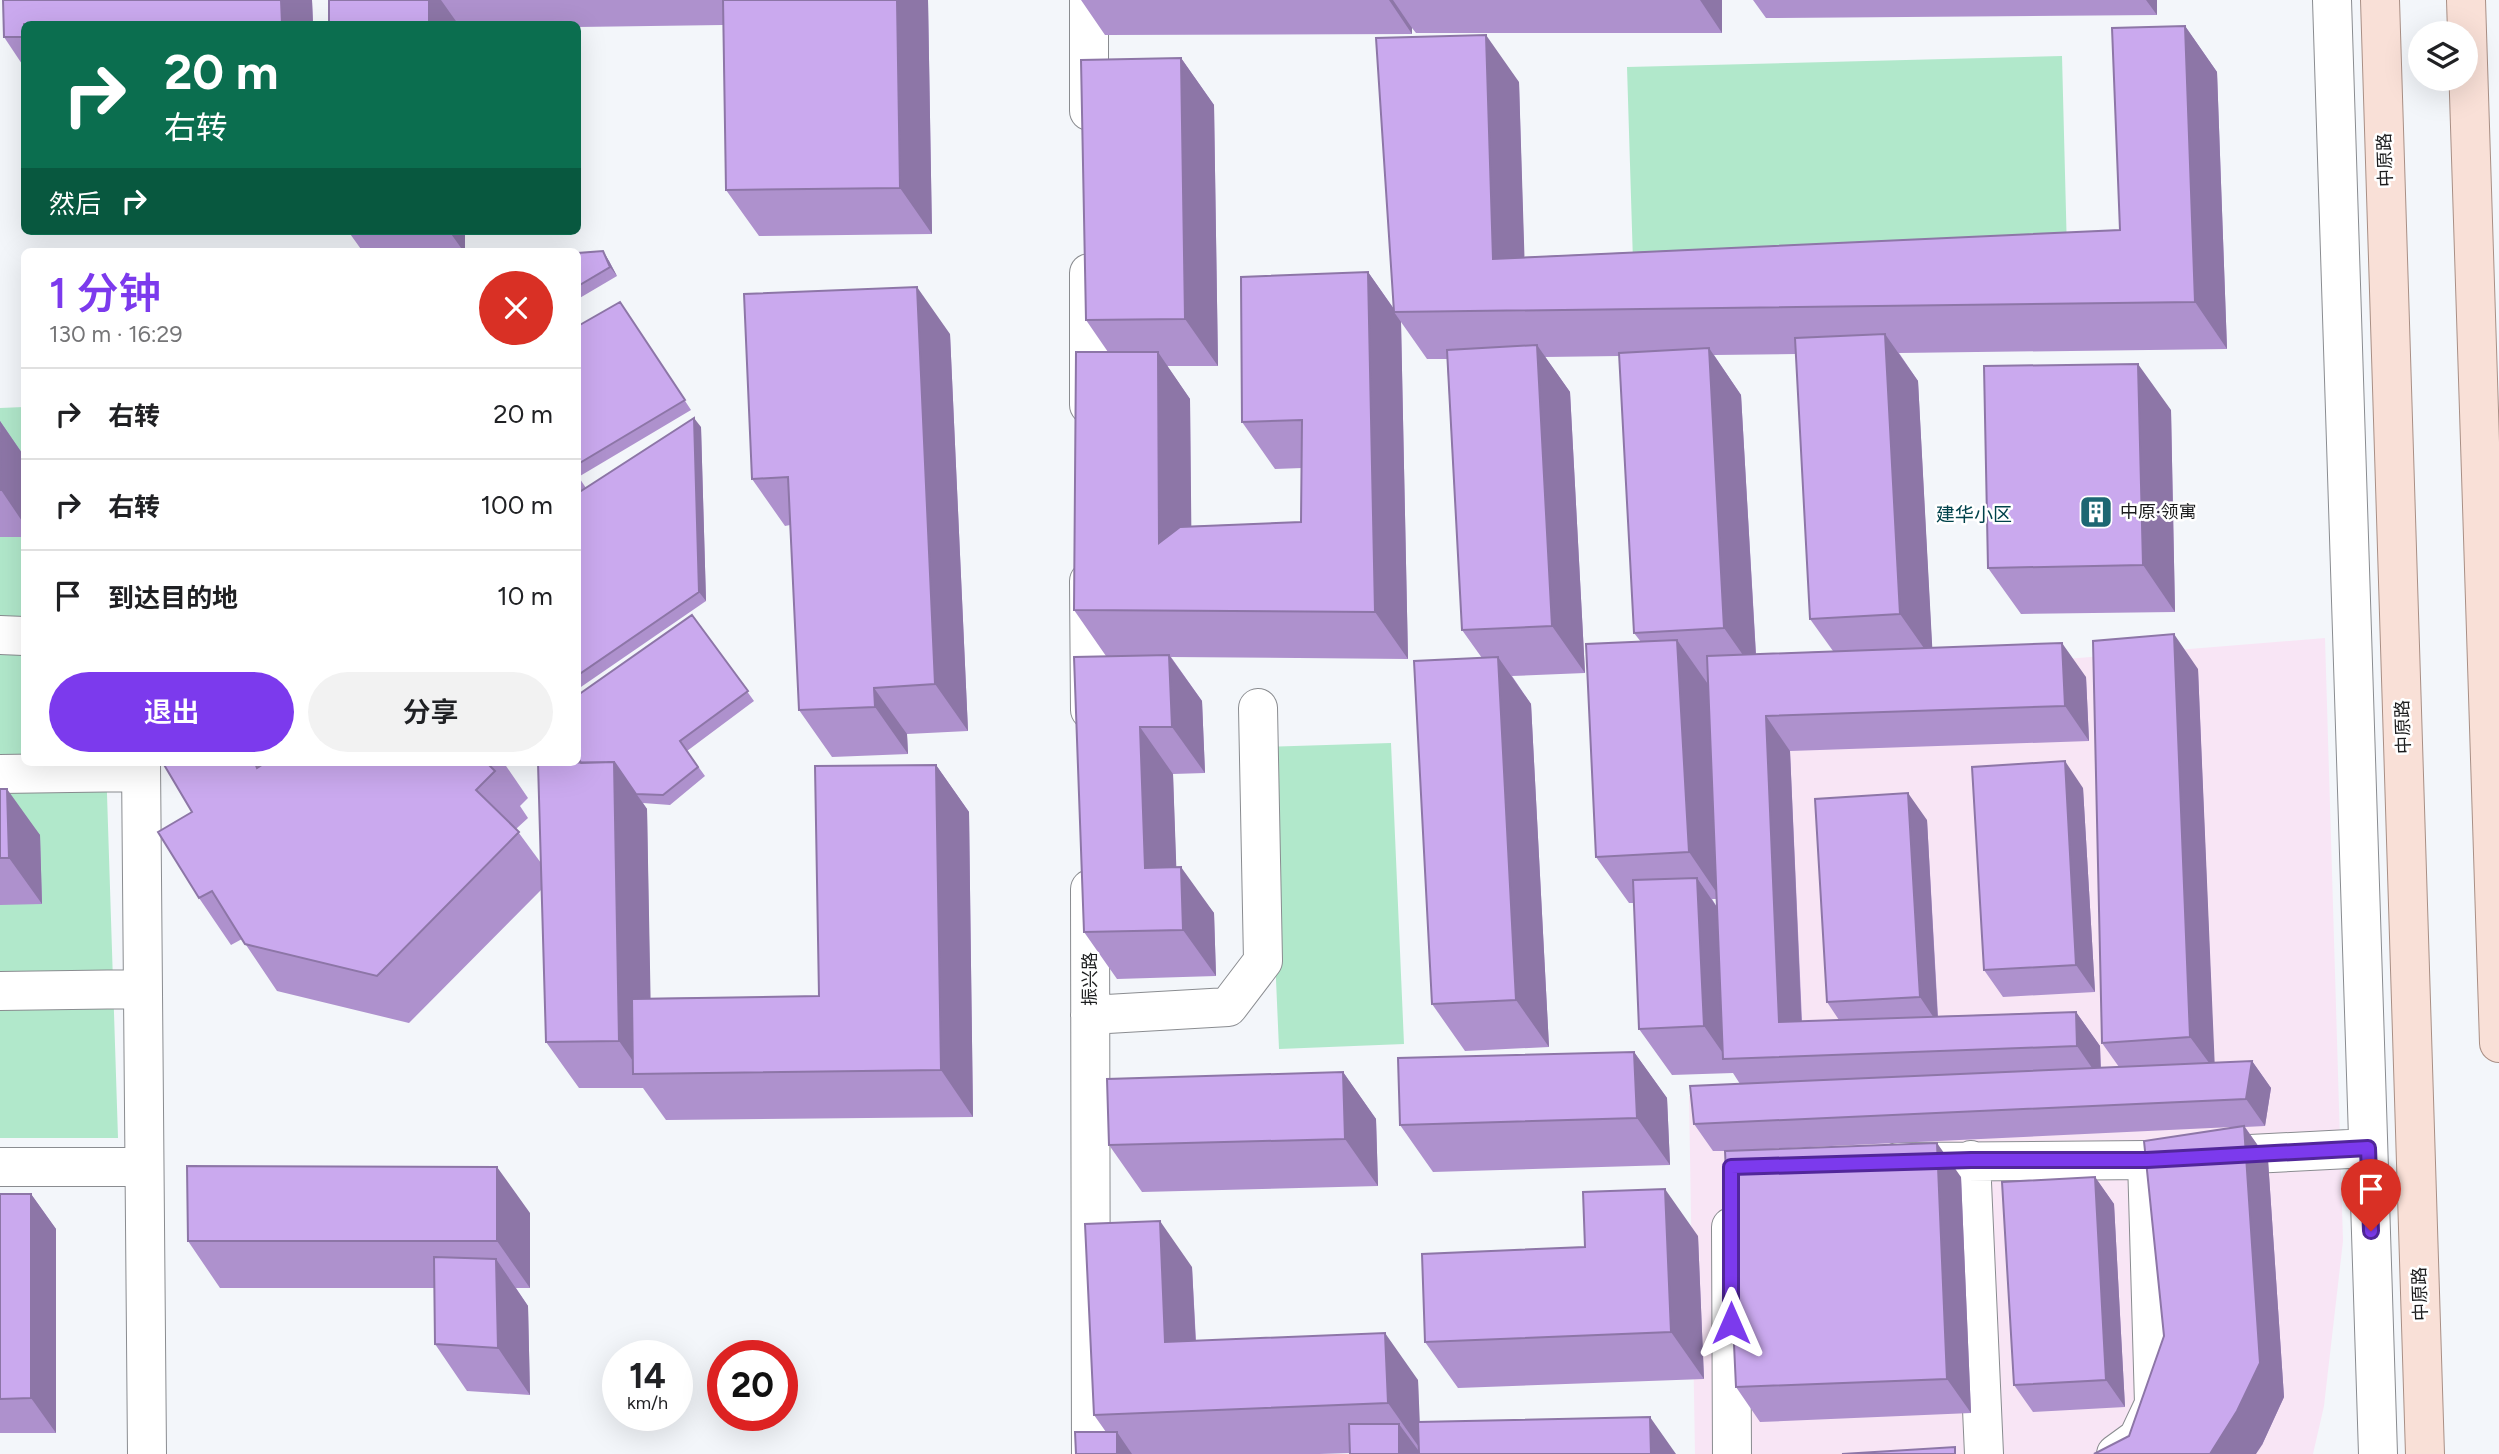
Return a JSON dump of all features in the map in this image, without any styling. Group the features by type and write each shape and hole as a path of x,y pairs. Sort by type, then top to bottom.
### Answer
{"main road":[{"name":"中原路","path":"2380,0 2425,1454"},
{"path":"2466,0 2499,1043"}],"street":[{"path":"1089,0 1089,139"},
{"path":"2332,0 2378,1454"},
{"path":"1089,236 1089,445"},
{"path":"1089,542 1090,751"},
{"path":"0,635 21,636"},
{"path":"1090,1015 1228,1007 1262,961 1258,708"},
{"path":"0,774 141,768 147,1454"},
{"name":"振兴路","path":"1090,848 1091,1454"},
{"path":"0,990 143,989"},
{"path":"1864,1163 2147,1160 2368,1148"},
{"path":"1971,1160 1984,1454"},
{"path":"2116,1454 2138,1438 2154,1404 2147,1160"},
{"path":"0,1167 144,1167"},
{"path":"1731,1194 1732,1454"}],"shaded area":[{"path":"2325,638 2343,1241 2324,1406 2313,1454 1695,1454 1689,1096 1742,1094 1720,687"}],"green space":[{"path":"2062,56 2067,252 1633,262 1627,67"},
{"path":"21,407 21,766 106,766 118,1138 0,1138 0,408"},
{"path":"1391,743 1404,1044 1279,1049 1266,747"}],"building":[{"path":"3,0 281,0 282,21 21,21 21,37 4,37"},
{"path":"329,0 429,0 429,21 329,21"},
{"path":"723,0 897,0 900,188 726,190"},
{"path":"2185,26 2195,302 1394,312 1376,38 1486,35 1493,259 2120,230 2112,28"},
{"path":"1181,58 1185,319 1086,320 1081,60"},
{"path":"603,251 610,267 581,284 581,253"},
{"path":"1368,272 1375,612 1074,610 1076,352 1158,352 1159,543 1180,527 1301,522 1302,420 1242,422 1241,277"},
{"path":"917,287 935,684 874,688 875,707 799,710 788,477 752,479 744,294"},
{"path":"620,302 685,400 581,462 581,324"},
{"path":"1885,334 1900,614 1810,619 1795,338"},
{"path":"1537,345 1552,626 1462,630 1447,350"},
{"path":"1709,348 1724,628 1634,633 1619,353"},
{"name":"中原·领寓","path":"2138,364 2143,565 1988,568 1984,366"},
{"path":"694,418 699,592 581,673 581,491"},
{"path":"692,615 748,691 680,741 698,767 663,795 636,794 614,762 581,763 581,693"},
{"path":"2174,634 2190,1037 2102,1043 2093,641"},
{"path":"1677,640 1689,852 1596,857 1586,644"},
{"path":"2062,643 2065,706 1766,716 1779,1022 2076,1012 2077,1046 1723,1059 1707,656"},
{"path":"1169,655 1172,727 1140,727 1145,868 1181,867 1183,930 1084,932 1074,657"},
{"path":"1498,657 1516,1000 1432,1004 1414,661"},
{"path":"2065,761 2076,965 1984,970 1972,767"},
{"path":"581,762 614,762 619,1041 546,1042 538,766 581,766"},
{"path":"936,765 941,1070 633,1074 632,999 819,996 815,766"},
{"path":"165,766 490,766 495,771 476,790 519,832 377,976 245,944 212,891 199,898 158,832 192,812"},
{"path":"0,789 7,789 9,858 0,858"},
{"path":"1908,793 1920,997 1827,1002 1815,799"},
{"path":"1697,878 1704,1026 1639,1029 1633,880"},
{"path":"1634,1052 1637,1118 1400,1125 1398,1058"},
{"path":"2252,1061 2246,1099 1694,1124 1690,1086"},
{"path":"1343,1072 1345,1139 1109,1145 1107,1079"},
{"path":"2244,1126 2260,1363 2237,1411 2210,1454 2094,1454 2129,1436 2164,1336 2144,1141"},
{"path":"1937,1143 1947,1379 1736,1387 1725,1151"},
{"path":"187,1166 497,1167 497,1241 188,1241"},
{"path":"2095,1177 2106,1380 2014,1385 2002,1182"},
{"path":"1665,1189 1671,1332 1425,1342 1422,1254 1585,1247 1583,1192"},
{"path":"0,1194 31,1194 31,1398 0,1399"},
{"path":"1160,1221 1165,1342 1385,1333 1388,1403 1094,1415 1085,1224"},
{"path":"434,1257 496,1259 498,1348 435,1344"},
{"path":"1650,1417 1651,1454 1419,1454 1418,1422"},
{"path":"1349,1424 1399,1424 1399,1454 1350,1454"},
{"path":"1075,1432 1117,1432 1117,1454 1076,1454"},
{"path":"1955,1447 1955,1454 1842,1454"}],"place":[{"name":"中原·领寓","path":"2096,512"}],"district":[{"name":"建华小区","path":"1974,514"}],"route":[{"path":"1731,1323 1731,1167 1971,1160 2147,1160 2368,1148 2371,1231"}]}
